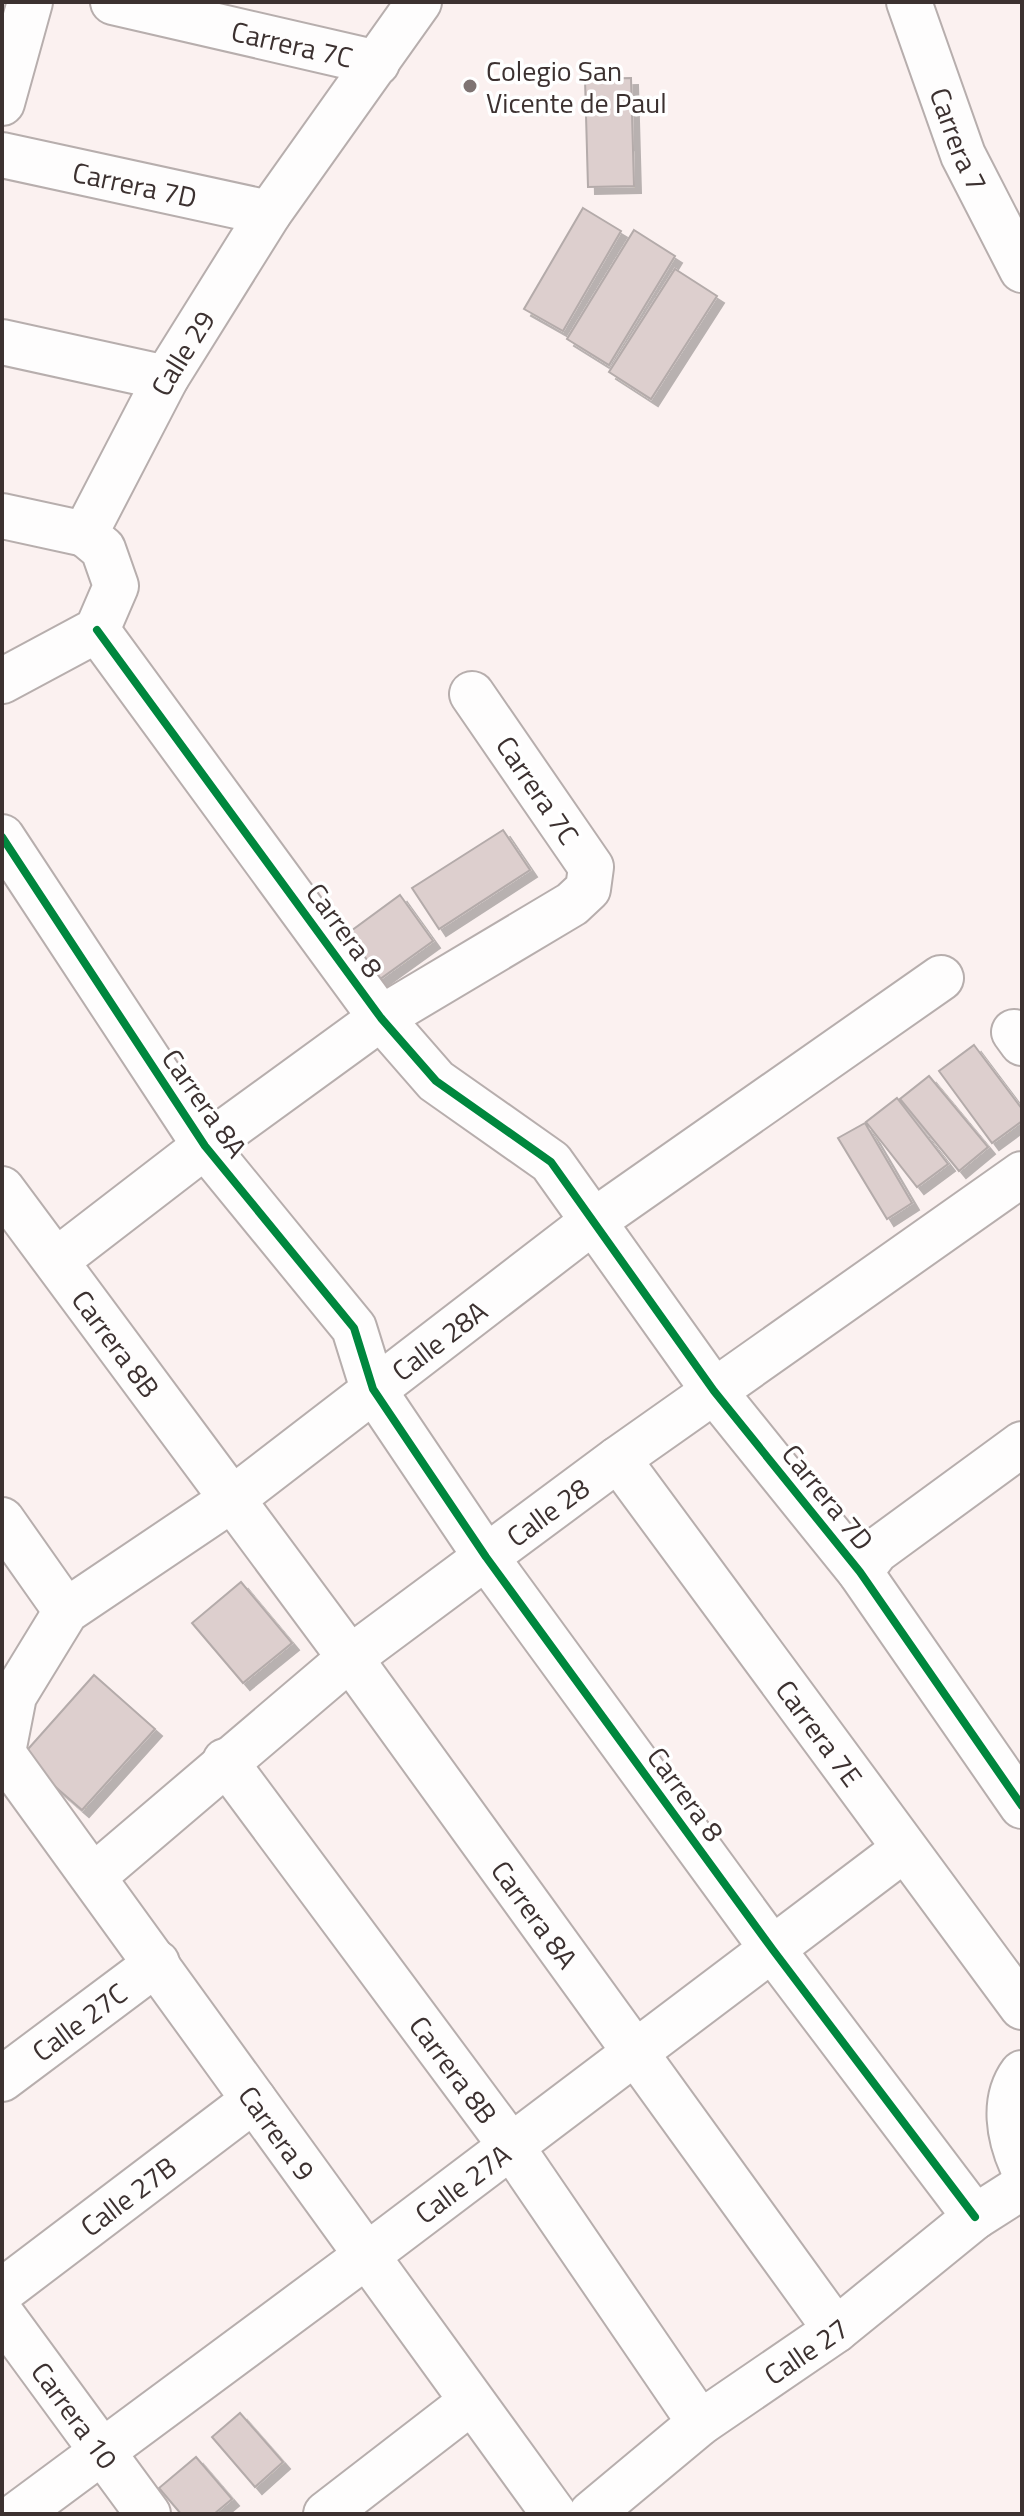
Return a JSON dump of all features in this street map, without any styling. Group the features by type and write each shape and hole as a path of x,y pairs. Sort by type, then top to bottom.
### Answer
{"street":[{"path":"2,103 30,2"},
{"name":"Carrera 7C","path":"113,2 377,63"},
{"name":"Calle 29","path":"85,534 166,378 269,213 419,2"},
{"name":"Carrera 7","path":"909,2 963,155 1022,270"},
{"name":"Carrera 7D","path":"2,155 269,213"},
{"path":"2,342 166,378"},
{"path":"2,516 85,534 103,549 116,586 97,630 2,681"},
{"name":"Carrera 8","path":"97,630 381,1018 436,1081 551,1162 591,1223"},
{"name":"Carrera 7C","path":"381,1018 572,904 588,889 591,867 472,694"},
{"name":"Carrera 8A","path":"2,837 205,1146 354,1328 373,1389"},
{"name":"Calle 28A","path":"2,1752 14,1696 66,1611 231,1500 591,1223 941,978"},
{"path":"57,1260 205,1146 381,1018"},
{"name":"Calle 28","path":"94,1876 225,1761 350,1658 618,1459 1022,1174"},
{"name":"Carrera 8B","path":"7,1206 57,1260 231,1500"},
{"name":"Carrera 7D","path":"591,1223 714,1391 860,1572 1016,1785"},
{"name":"Carrera 8","path":"373,1389 486,1557 773,1950 975,2217"},
{"path":"860,1572 876,1551 1022,1444"},
{"name":"Carrera 7E","path":"618,1459 903,1850 1022,2007"},
{"name":"Carrera 8A","path":"231,1500 350,1658 836,2330"},
{"path":"2,1520 66,1611"},
{"name":"Carrera 9","path":"2,1752 554,2514"},
{"name":"Carrera 8B","path":"225,1761 511,2146 700,2423"},
{"name":"Calle 27A","path":"18,2514 366,2256 903,1850"},
{"name":"Calle 27C","path":"2,2079 157,1963"},
{"path":"1022,2073 1015,2082 1008,2120 1022,2166"},
{"name":"Calle 27B","path":"2,2291 254,2100"},
{"name":"Calle 27","path":"591,2514 700,2423 836,2330 975,2217 1022,2187"},
{"name":"Carrera 10","path":"2,2315 148,2514"},
{"path":"326,2514 471,2402"}],"building":[{"path":"631,78 634,186 588,187 585,79"},
{"path":"583,208 621,231 563,331 524,309"},
{"path":"634,230 675,256 609,365 567,339"},
{"path":"675,269 717,296 651,399 609,372"},
{"path":"503,830 530,870 439,929 412,888"},
{"path":"400,895 433,941 369,987 336,942"},
{"path":"974,1045 1022,1109 1022,1121 992,1143 939,1071"},
{"path":"929,1076 988,1147 959,1171 900,1099"},
{"path":"897,1098 948,1164 917,1187 866,1122"},
{"path":"865,1123 912,1203 887,1219 838,1138"},
{"path":"241,1582 292,1643 243,1683 192,1623"},
{"path":"94,1675 155,1729 82,1810 21,1757"},
{"path":"240,2413 283,2462 255,2487 212,2437"},
{"path":"196,2457 232,2499 214,2514 181,2514 159,2488"}],"cycle path":[{"path":"97,630 381,1018 436,1081 551,1162 714,1391 860,1572 1022,1806"},
{"path":"2,837 205,1146 354,1328 373,1389 486,1557 773,1950 975,2217"}],"place":[{"name":"Colegio San Vicente de Paul","path":"470,86"}]}
